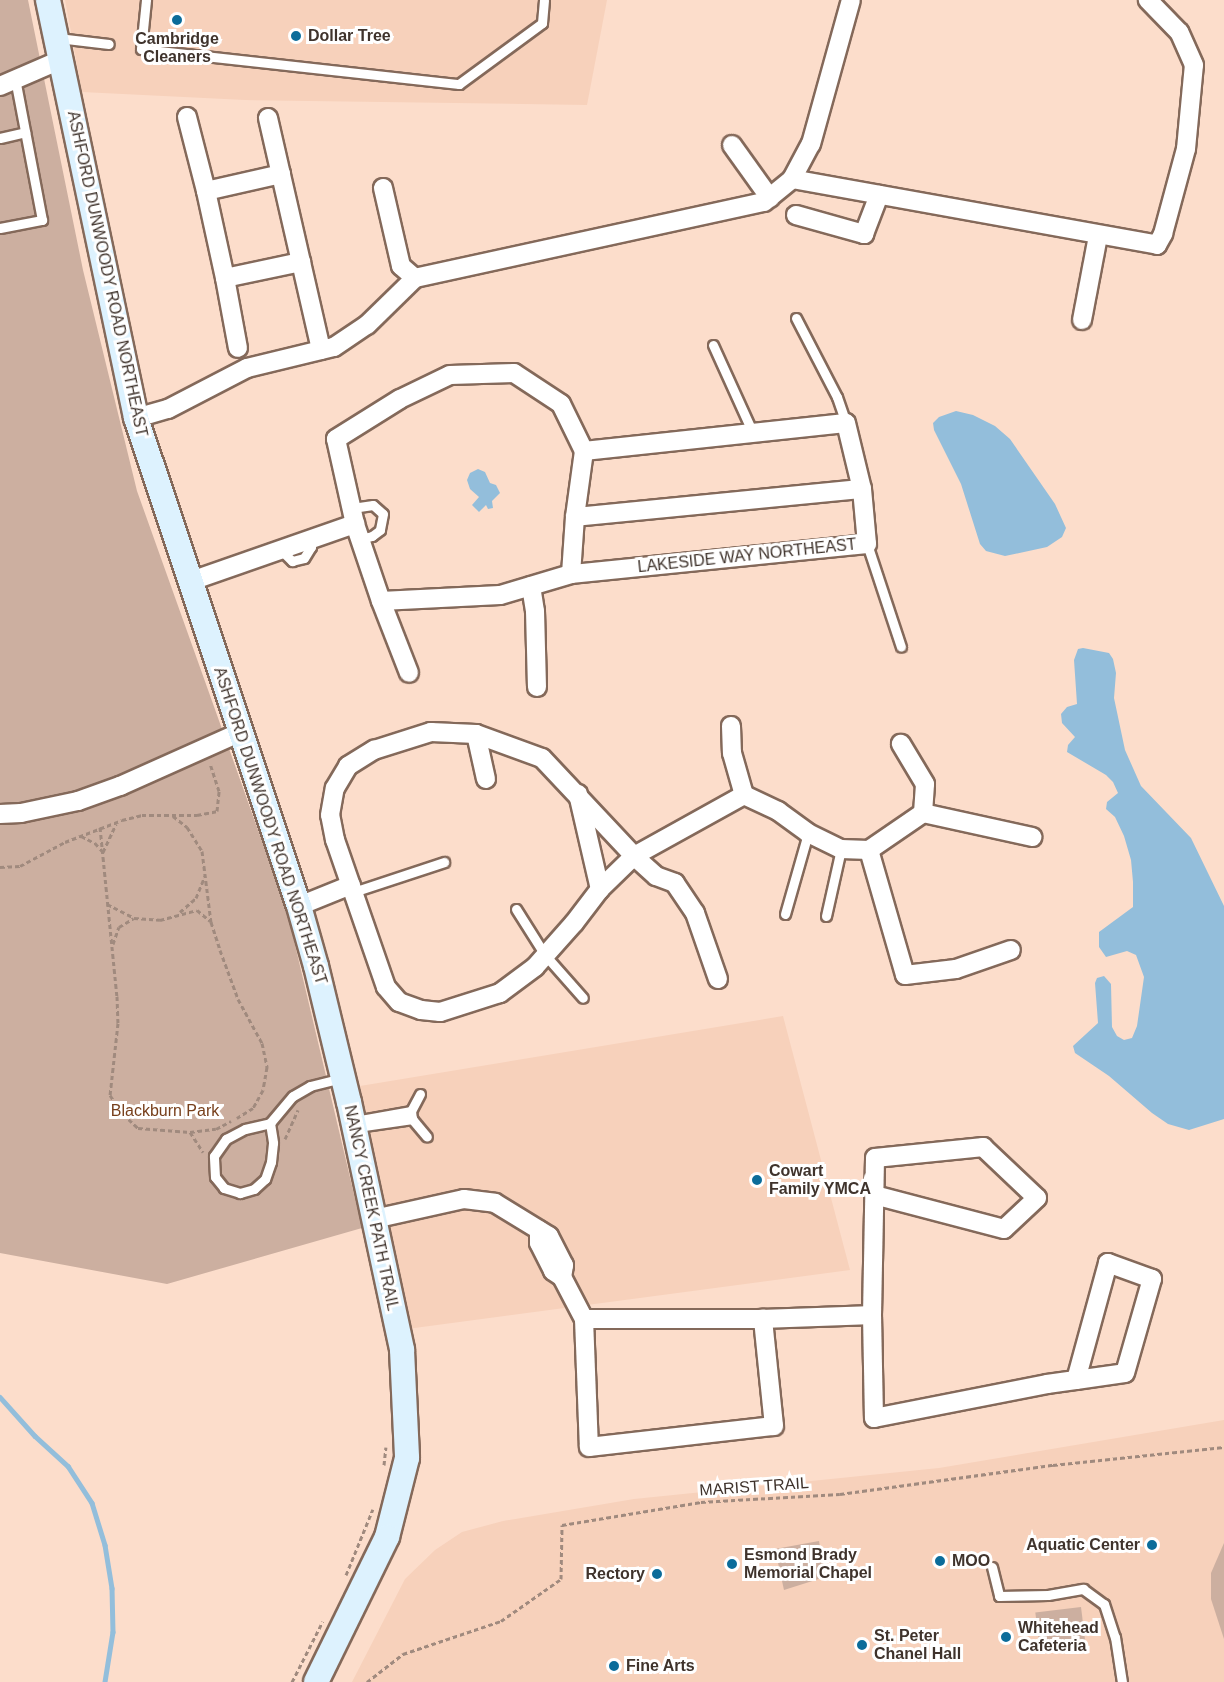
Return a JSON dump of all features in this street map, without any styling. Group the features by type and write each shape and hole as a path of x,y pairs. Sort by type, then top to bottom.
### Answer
{"main road":[{"name":"ASHFORD DUNWOODY ROAD NORTHEAST","path":"48,0 136,418 299,906 354,1124 402,1350 407,1458 387,1537 316,1682"}],"street":[{"path":"136,418 168,409 247,368 334,347 367,325 415,278 764,202 792,179 811,144 851,0"},
{"path":"792,179 1157,245 1163,234 1186,149 1194,66 1179,32 1150,0"},
{"path":"8,82 59,49"},
{"path":"187,117 206,191 238,348"},
{"path":"268,118 321,350"},
{"path":"732,145 770,198"},
{"path":"206,191 281,174"},
{"path":"383,188 401,266 415,278"},
{"path":"796,215 864,234 879,195"},
{"path":"1082,320 1098,236"},
{"path":"225,278 301,262"},
{"path":"409,674 381,600 356,523 336,439 400,399 450,375 514,373 561,404 584,451 575,517 571,574"},
{"path":"584,451 846,423"},
{"name":"LAKESIDE WAY NORTHEAST","path":"381,600 500,595 571,574 867,544 862,489 846,423"},
{"path":"575,517 862,489"},
{"path":"191,581 356,523"},
{"path":"531,586 535,611 537,687"},
{"path":"731,726 732,753 744,795 778,811 808,833 841,849 869,850 923,813 1032,837"},
{"path":"0,814 21,813 78,801 120,786 241,732"},
{"path":"718,979 695,913 675,883 656,876 634,856 542,758 476,734 431,732 374,750 348,766 335,788 330,815 335,840 386,987 399,1002 421,1010 440,1012 500,993 535,967 600,889 634,856 744,795"},
{"path":"476,734 486,779"},
{"path":"901,744 925,784 923,813"},
{"path":"578,794 600,889"},
{"path":"869,850 905,975 956,969 1011,950"},
{"path":"299,906 352,889"},
{"path":"874,1195 1004,1229 1037,1198 983,1147 875,1158 874,1195 872,1315 874,1418 1125,1373 1152,1279 1108,1263 1076,1380"},
{"path":"374,1219 464,1199 495,1203 549,1236 564,1265 562,1277 584,1319 589,1448 774,1426 763,1319"},
{"path":"584,1319 763,1319 872,1315"}],"lane":[{"path":"146,0 141,49 459,84 542,22 544,0"},
{"path":"59,49 109,44"},
{"path":"0,228 42,220 25,132 8,82"},
{"path":"0,138 25,132"},
{"path":"796,318 837,397 846,423"},
{"path":"713,345 753,433"},
{"path":"867,544 901,647"},
{"path":"785,914 808,833"},
{"path":"826,916 841,849"},
{"path":"352,889 444,862"},
{"path":"516,909 545,955 583,998"},
{"path":"270,1123 272,1153 265,1179 254,1189 240,1194 224,1188 215,1177 214,1156 226,1139 245,1130 270,1123 293,1096 310,1086 343,1077"},
{"path":"412,1115 420,1094"},
{"path":"354,1124 412,1115"},
{"path":"412,1115 427,1137"},
{"path":"992,1567 999,1596 1048,1595 1083,1589 1104,1604 1116,1637 1122,1682"}],"path":[{"path":"0,867 20,866 99,827 142,815 173,816 217,811 219,791 204,747"},
{"path":"99,827 118,1023 110,1095 123,1114 138,1128 190,1132 216,1129 253,1108 263,1090 267,1067 262,1044 228,975 211,922 202,851 187,827 173,816"},
{"path":"103,852 117,822"},
{"path":"81,836 95,843 103,852"},
{"path":"179,913 196,898 205,875"},
{"path":"107,904 134,918 160,920 179,913 197,910 211,922"},
{"path":"112,947 119,927 134,918"},
{"path":"282,1147 293,1118 300,1108"},
{"path":"190,1132 202,1151 204,1159"},
{"path":"384,1469 387,1438"},
{"name":"MARIST TRAIL","path":"367,1682 403,1654 501,1621 561,1580 562,1525 701,1502 840,1494 1053,1465 1224,1447"},
{"path":"343,1582 376,1499"},
{"path":"292,1682 326,1614"}],"shaded area":[{"path":"65,0 607,0 587,105 245,100 82,92"},
{"path":"783,1016 850,1270 407,1329 385,1234 387,1217 360,1086"},
{"path":"1224,1420 1224,1682 352,1682 405,1579 435,1550 462,1532 503,1521 634,1499 939,1468"}],"green space":[{"name":"Blackburn Park","path":"0,0 28,0 83,270 137,491 287,911 362,1228 167,1284 0,1253"},
{"path":"819,1541 825,1577 784,1590 775,1549"},
{"path":"1224,1543 1224,1639 1211,1599 1211,1573"},
{"path":"1081,1607 1086,1647 1040,1652 1035,1613"}],"water":[{"path":"956,411 973,415 995,426 1010,439 1055,504 1066,528 1062,537 1047,547 1005,556 986,551 980,544 961,484 934,430 933,423 939,417"},
{"path":"478,469 485,472 490,483 496,485 500,493 492,501 493,508 488,509 486,505 479,512 472,505 479,497 470,489 467,480 470,473"},
{"path":"1078,649 1109,653 1113,659 1116,673 1114,698 1125,750 1141,786 1191,838 1224,906 1224,1119 1189,1130 1168,1124 1152,1113 1109,1076 1075,1053 1073,1046 1098,1023 1095,983 1097,978 1104,976 1111,984 1112,1027 1117,1036 1124,1040 1132,1038 1137,1026 1144,977 1136,955 1127,951 1106,957 1099,947 1099,932 1133,907 1133,882 1131,860 1124,836 1115,817 1106,809 1107,802 1118,793 1113,782 1106,775 1067,752 1068,745 1075,737 1062,723 1061,714 1067,707 1077,704 1074,660"}],"waterway":[{"path":"0,1397 35,1436 68,1466 92,1503 105,1545 112,1588 113,1632 105,1682"}],"place":[{"name":"Cambridge Cleaners","path":"177,20"},
{"name":"Dollar Tree","path":"296,36"},
{"name":"Cowart Family YMCA","path":"757,1180"},
{"name":"Aquatic Center","path":"1152,1545"},
{"name":"MOO","path":"940,1561"},
{"name":"Esmond Brady Memorial Chapel","path":"732,1564"},
{"name":"Rectory","path":"657,1574"},
{"name":"Whitehead Cafeteria","path":"1006,1637"},
{"name":"St. Peter Chanel Hall","path":"862,1645"},
{"name":"Fine Arts","path":"614,1666"}]}
